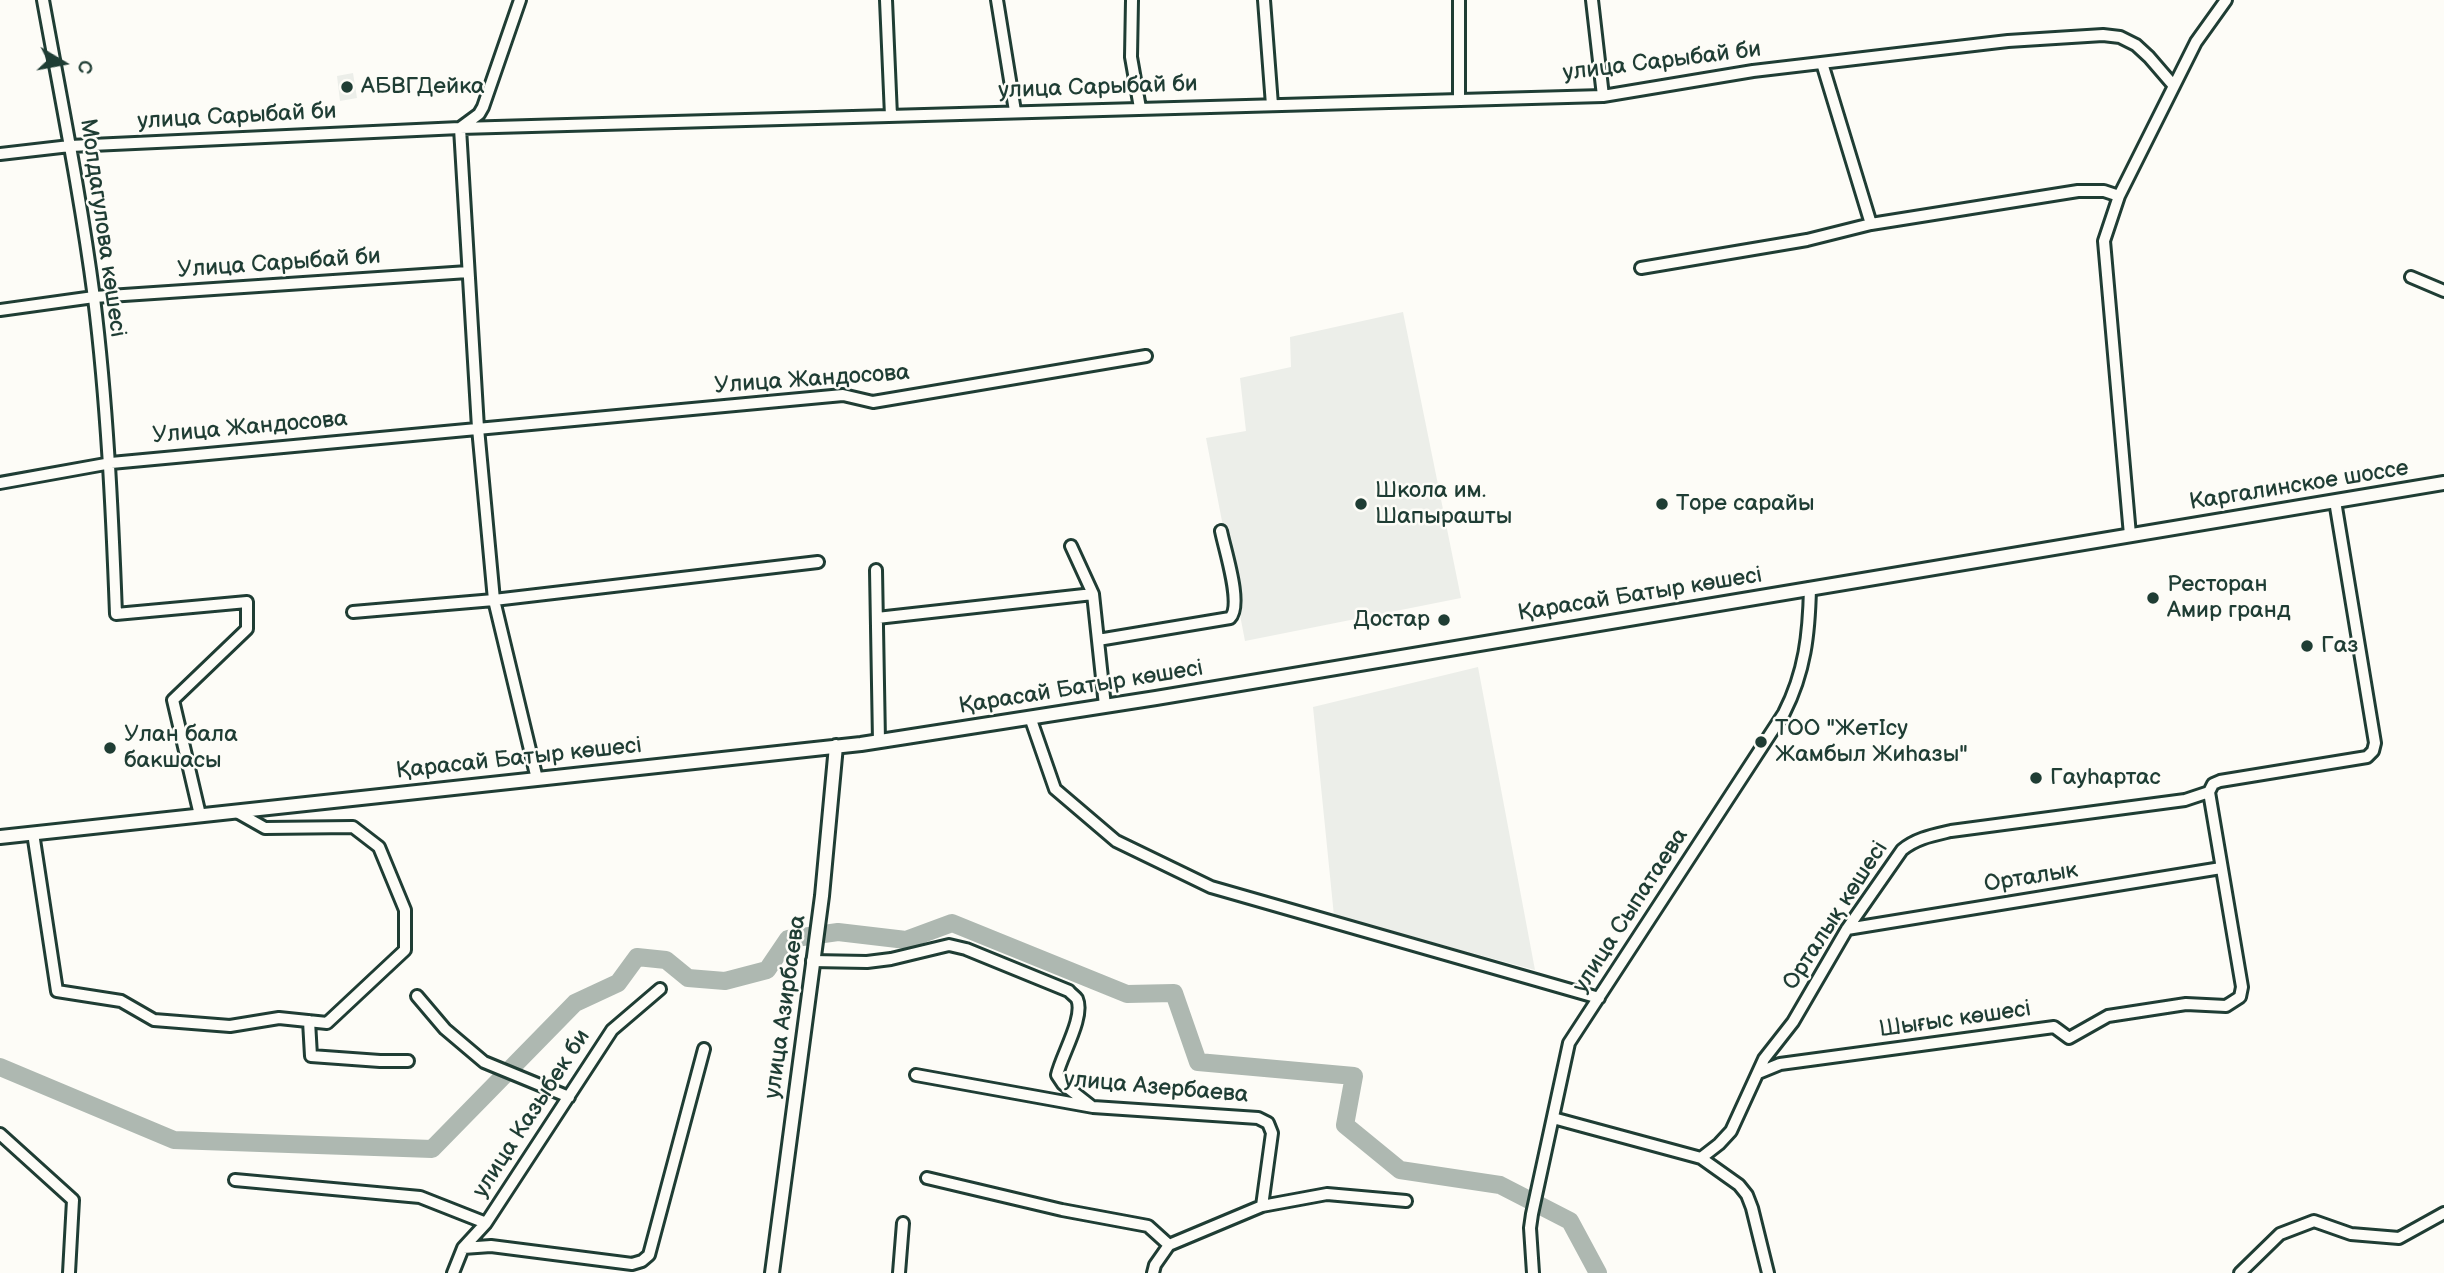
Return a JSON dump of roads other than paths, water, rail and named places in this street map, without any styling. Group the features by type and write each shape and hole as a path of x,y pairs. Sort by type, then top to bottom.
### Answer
{"main road":[{"name":"Каргалинское шоссе","path":"2161,530 2444,483"},
{"name":"Қарасай Батыр көшесі","path":"0,837 879,741 1105,706 2161,530"},
{"name":"улица Азирбаева","path":"772,1273 822,896 836,746"}],"street":[{"name":"Молдагулова көшесі","path":"43,0 94,297 111,463"},
{"path":"520,0 483,107 479,114 460,128 478,428 494,600 537,779"},
{"path":"886,0 891,116"},
{"path":"997,0 1015,111"},
{"path":"1132,0 1131,57 1140,108"},
{"path":"1264,0 1272,105"},
{"path":"1459,0 1459,100"},
{"path":"1592,0 1603,96"},
{"path":"2130,535 2104,241 2119,196 2196,42 2226,0"},
{"name":"улица Сарыбай би","path":"0,154 70,145 460,128 1603,96 1753,71 2008,41 2104,35 2120,37 2136,45 2150,57 2174,86"},
{"path":"1822,63 1871,224"},
{"path":"1641,268 1807,240 1871,224 2078,191 2104,191 2119,196"},
{"name":"Улица Сарыбай би","path":"0,310 94,297 468,272"},
{"path":"2410,277 2444,291"},
{"name":"Улица Жандосова","path":"0,483 111,463 478,428 843,395 873,402 1146,356"},
{"path":"111,463 116,614 247,602 247,629 173,700 200,815"},
{"name":"Орталық көшесі","path":"1701,1158 1731,1131 1772,1047 1793,1022 1847,929 1902,850 1925,837 2185,800 2209,792 2213,784 2220,781 2367,757 2373,751 2375,743 2334,501"},
{"path":"1098,640 1230,618 1235,613 1236,600 1221,531"},
{"path":"1070,546 1093,594 1105,706"},
{"path":"353,612 494,600 818,562"},
{"path":"876,570 879,741"},
{"name":"улица Сыпатаева","path":"1533,1273 1530,1228 1532,1214 1569,1043 1784,713 1797,688 1809,631 1810,588"},
{"path":"877,618 1093,594"},
{"path":"1030,717 1055,789 1116,841 1211,887 1599,998"},
{"path":"2209,792 2221,868"},
{"path":"33,833 57,991 121,1001 155,1020 230,1026 279,1018 327,1023 405,950 405,910 379,847 353,827 265,828 235,811"},
{"name":"Орталык","path":"1847,929 2221,868"},
{"name":"Шығыс көшесі","path":"1758,1073 1780,1064 2054,1027 2069,1038 2118,1013 2186,1004 2226,1006 2233,1003 2240,997 2242,987 2221,868"},
{"path":"813,956 867,962 949,945 966,949 1069,991 1077,999 1078,1010 1072,1037 1060,1061 1058,1075 1063,1084 1093,1107"},
{"name":"улица Казыбек би","path":"453,1273 463,1248 486,1223 612,1030 660,989"},
{"path":"417,996 446,1029 484,1062 569,1097"},
{"path":"309,1021 311,1056 408,1061"},
{"path":"463,1248 491,1246 632,1264 642,1261 649,1255 704,1049"},
{"name":"улица Азербаева","path":"916,1075 1093,1107 1258,1118 1268,1123 1272,1133 1262,1206"},
{"path":"1553,1118 1701,1158 1739,1185 1747,1195 1768,1273"},
{"path":"0,1134 73,1200 69,1273"},
{"path":"927,1178 1062,1210 1147,1226 1169,1245"},
{"path":"235,1180 420,1197 486,1223"},
{"path":"1153,1273 1155,1265 1169,1245 1262,1206 1327,1194 1406,1201"},
{"path":"2240,1273 2280,1234 2314,1221 2351,1234 2399,1238 2444,1213"},
{"path":"899,1273 903,1223"}],"waterway":[{"path":"0,1067 174,1140 432,1149 575,1003 618,983 637,957 666,960 688,978 725,981 767,970 788,939 838,932 906,940 952,923 1127,994 1174,993 1198,1062 1354,1076 1345,1125 1400,1170 1500,1185 1570,1221 1598,1273"}],"place":[{"name":"АБВГДейка","path":"347,87"},
{"name":"Школа им. Шапырашты","path":"1361,504"},
{"name":"Торе сарайы","path":"1662,504"},
{"name":"Ресторан Амир гранд","path":"2153,598"},
{"name":"Достар","path":"1444,620"},
{"name":"Газ","path":"2307,646"},
{"name":"ТОО \"ЖетIсу Жамбыл Жиhазы\"","path":"1761,742"},
{"name":"Улан бала бакшасы","path":"110,748"},
{"name":"Гауhартас","path":"2036,778"}]}
